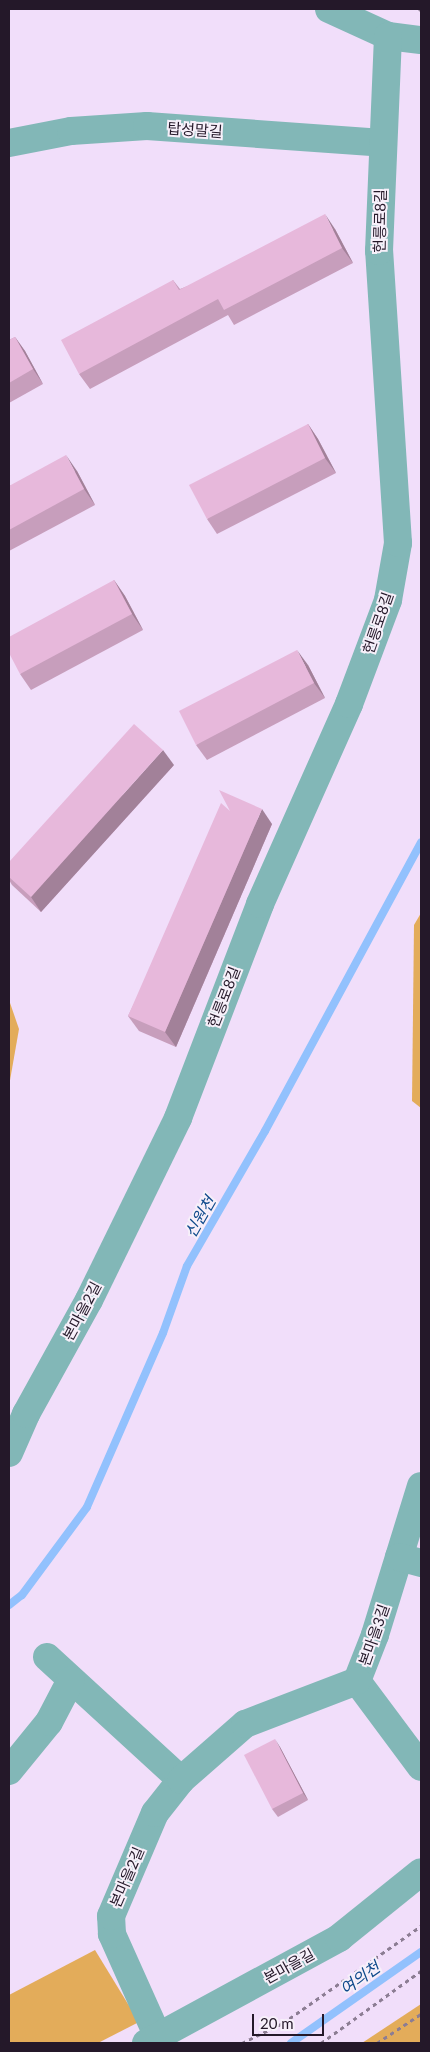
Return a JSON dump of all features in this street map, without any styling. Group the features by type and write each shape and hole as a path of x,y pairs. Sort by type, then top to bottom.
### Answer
{"street":[{"path":"330,9 388,36 421,40"},
{"name":"헌릉로8길","path":"152,1166 178,1118 260,904 349,704 388,600 398,543 379,251 382,143 388,36"},
{"name":"탑성말길","path":"9,143 71,131 147,126 382,143"},
{"name":"본마을2길","path":"9,1453 26,1414 89,1300 152,1166"},
{"name":"본마을3길","path":"421,1486 410,1560 357,1681 421,1767"},
{"path":"47,1657 182,1780"},
{"path":"9,1772 49,1722 71,1680"},
{"name":"본마을2길","path":"152,2040 112,1934 111,1916 155,1813 182,1780 245,1724 357,1681"},
{"name":"본마을길","path":"152,2040 339,1938 421,1872"}],"path":[{"path":"242,2043 283,2024 421,1926"},
{"path":"321,2043 421,1971"},
{"path":"378,2043 421,2014"}],"shaded area":[{"path":"421,913 421,1108 412,1101 414,925"},
{"path":"9,1000 19,1029 9,1086"},
{"path":"95,1950 139,2022 98,2043 9,2043 9,1995"},
{"path":"421,2004 421,2043 362,2043"}],"building":[{"path":"325,214 342,248 224,310 218,299 79,374 61,340 173,280 179,290"},
{"path":"15,337 33,369 9,383 9,340"},
{"path":"308,424 325,458 207,519 189,485"},
{"path":"66,455 84,489 9,530 9,486"},
{"path":"114,580 132,614 20,674 9,653 9,637"},
{"path":"297,650 314,683 196,745 179,711"},
{"path":"134,724 163,750 31,897 9,877 9,862"},
{"path":"219,790 262,809 165,1032 128,1016 221,803 230,811"},
{"path":"275,1739 303,1793 272,1809 244,1755"}],"waterway":[{"name":"신원천","path":"9,1605 22,1595 87,1507 163,1333 187,1266 265,1131 421,842"},
{"name":"여의천","path":"291,2043 421,1952"}]}
